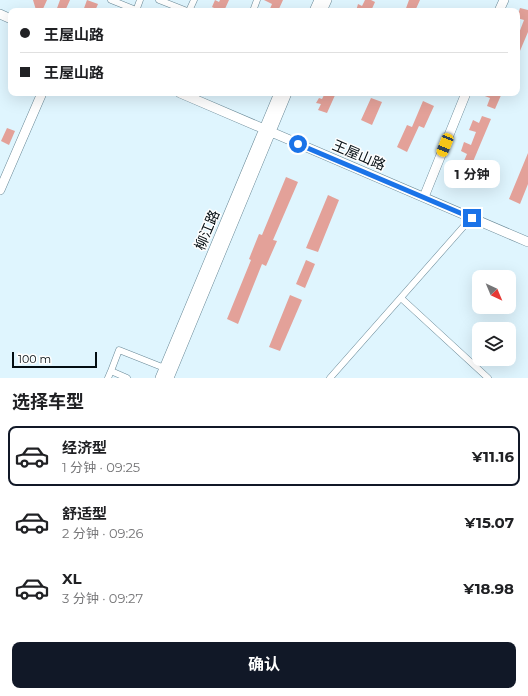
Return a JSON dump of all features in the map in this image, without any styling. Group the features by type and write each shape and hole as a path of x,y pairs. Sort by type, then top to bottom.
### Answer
{"street":[{"path":"111,0 131,8"},
{"path":"158,0 180,8"},
{"path":"0,190 41,96"},
{"name":"王屋山路","path":"187,96 528,242"},
{"name":"柳江路","path":"160,378 168,372 267,130 278,96"},
{"name":"柳江路","path":"267,130 285,96"},
{"path":"424,197 465,96"},
{"path":"330,378 472,218"},
{"path":"401,298 488,378"},
{"path":"108,378 119,350 168,372"},
{"path":"111,371 127,378"}],"building":[{"path":"33,0 47,0 43,8 35,8"},
{"path":"60,0 70,0 66,8 57,8"},
{"path":"87,0 98,4 96,8 84,8"},
{"path":"215,0 219,2 220,0 229,0 225,8 212,7"},
{"path":"264,0 283,0 279,8 270,8 272,4"},
{"path":"365,0 375,2 372,8 357,8 358,4 362,6"},
{"path":"409,0 420,0 416,8 406,8"},
{"path":"520,8 528,10 528,32 520,51 520,30 524,20 520,19"},
{"path":"324,96 335,96 327,113 318,110 321,104 316,103 319,98 322,99"},
{"path":"485,96 501,96 495,109 487,106 490,98"},
{"path":"371,98 382,102 372,125 361,120"},
{"path":"423,101 434,106 424,128 419,126 407,152 397,147 407,125 412,127"},
{"path":"482,116 491,119 472,164 464,161 467,154 461,151 464,142 471,145 476,132 469,130 473,120 479,123"},
{"path":"7,128 15,131 9,145 1,141"},
{"path":"528,153 528,184 520,204 509,199"},
{"path":"286,177 298,182 273,240 277,241 266,266 262,264 238,324 227,319 251,260 249,259 259,234 262,235"},
{"path":"328,195 339,200 318,252 306,248"},
{"path":"306,260 315,264 305,288 296,284"},
{"path":"290,295 302,300 280,351 269,347"}],"route":[{"path":"298,144 472,218"}]}
